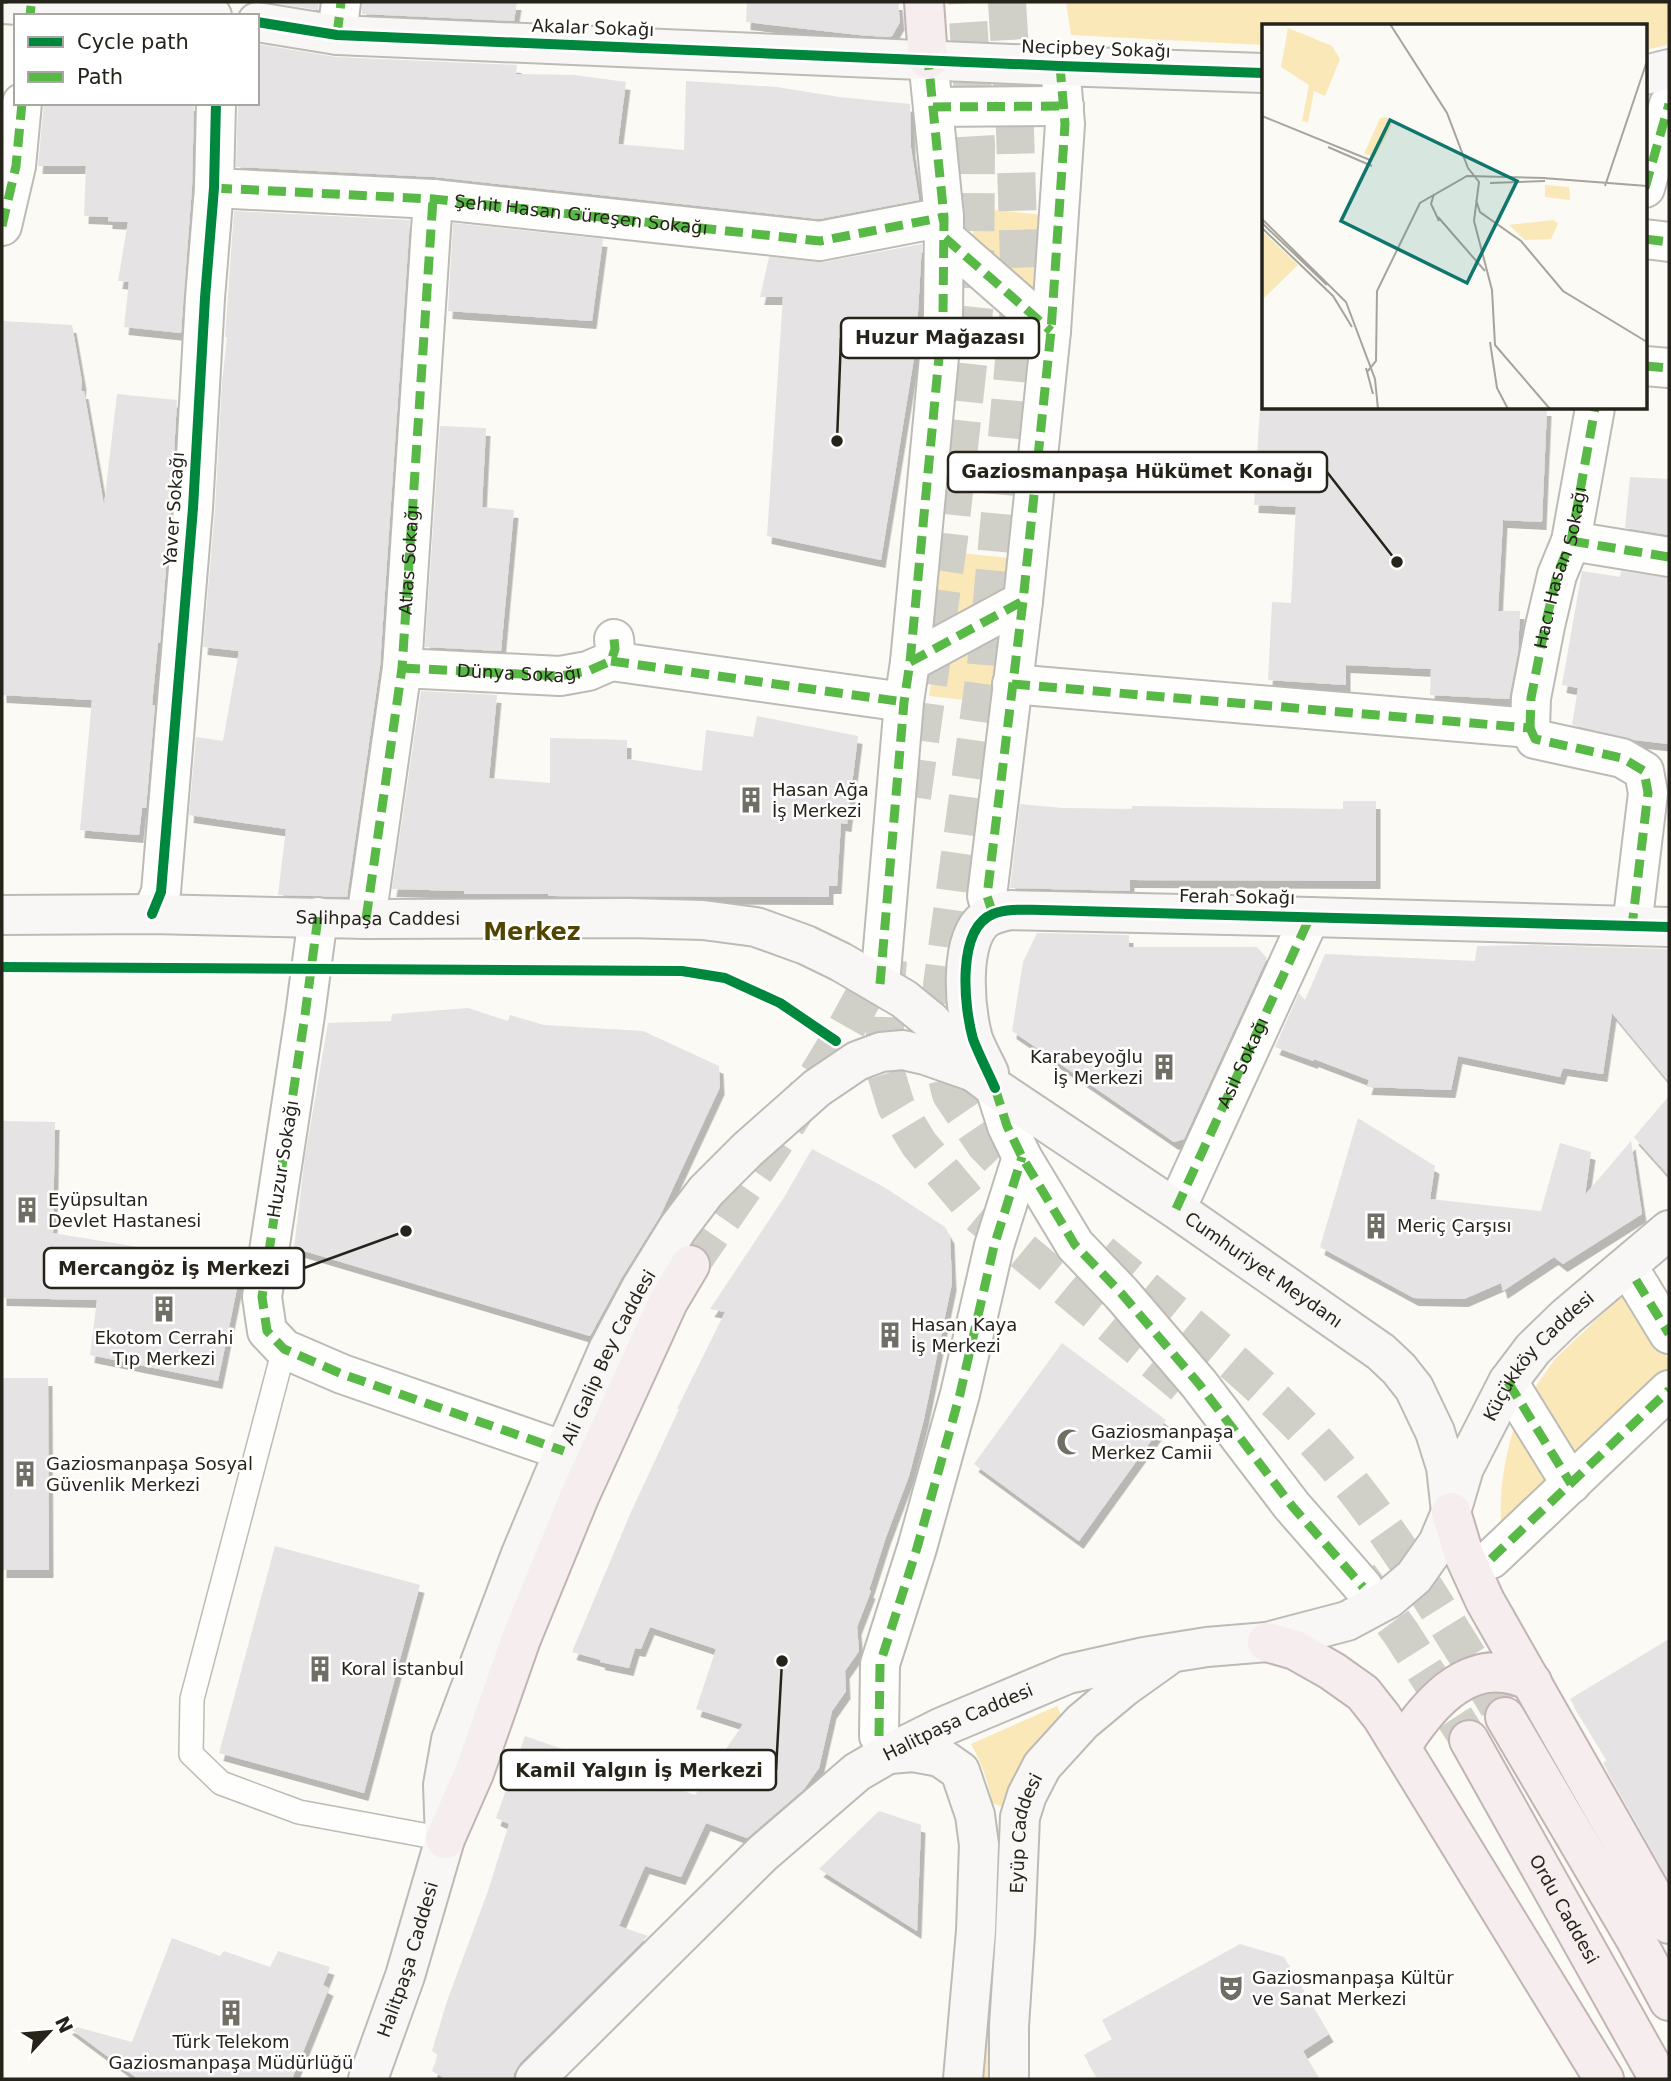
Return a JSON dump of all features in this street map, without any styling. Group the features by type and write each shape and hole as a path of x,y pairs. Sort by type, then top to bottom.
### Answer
{"main road":[{"path":"924,2 928,59"},
{"path":"14,6 172,14"},
{"name":"Akalar Sokağı","path":"259,22 339,18 928,59"},
{"name":"Necipbey Sokağı","path":"928,59 1262,73"},
{"path":"1646,75 1669,69"},
{"name":"Ferah Sokağı","path":"993,914 1010,910 1042,910 1651,927"},
{"path":"985,1080 968,1012 967,958 972,935 982,921 993,914"},
{"name":"Salihpaşa Caddesi","path":"2,915 366,919 629,918 704,920 756,927 806,945 904,999 931,1021 985,1080"},
{"name":"Ali Galip Bey Caddesi","path":"445,1839 443,1785 451,1740 521,1554 608,1350 641,1288 678,1228 705,1192 747,1150 817,1088 857,1061 881,1052 903,1050 925,1055 985,1080"},
{"name":"Cumhuriyet Meydanı","path":"985,1080 1381,1352 1414,1388 1435,1432 1446,1467 1451,1513"},
{"name":"Küçükköy Caddesi","path":"1451,1513 1464,1468 1508,1382 1533,1349 1566,1317 1669,1230"},
{"path":"445,1839 474,1773 521,1639 580,1495 668,1302 690,1265"},
{"path":"1451,1513 1474,1578 1669,1924"},
{"name":"Halitpaşa Caddesi","path":"535,2079 763,1853 857,1772 884,1745 942,1727 1068,1674 1173,1652 1268,1642 1360,1616 1388,1600 1415,1577 1437,1543 1451,1513"},
{"path":"1268,1642 1295,1650 1363,1693 1401,1747 1604,2079"},
{"name":"Eyüp Caddesi","path":"1009,2079 1009,2026 1020,1817 1027,1795 1042,1766 1082,1722 1124,1687 1173,1652"},
{"path":"1401,1747 1436,1699 1471,1678 1488,1672 1504,1672 1532,1682"},
{"path":"1505,1717 1669,2001"},
{"name":"Ordu Caddesi","path":"1469,1740 1659,2079"},
{"path":"884,1745 940,1757 960,1771 975,1815 979,1845 976,1931 963,2079"},
{"name":"Halitpaşa Caddesi","path":"368,2079 405,1976 445,1839"}],"street":[{"path":"880,984 904,702 943,315 944,228 928,59"},
{"path":"993,914 987,896 1023,601 1051,331 1065,124 1060,66"},
{"path":"1646,184 1669,104"},
{"path":"2,226 16,166 22,105"},
{"name":"Yaver Sokağı","path":"152,915 161,892 193,508 214,188 216,105"},
{"path":"933,107 1064,106"},
{"name":"Şehit Hasan Güreşen Sokağı","path":"214,188 433,199 820,241 944,228"},
{"name":"Atlas Sokağı","path":"366,919 402,668 433,199"},
{"path":"944,228 1051,331"},
{"path":"1646,239 1669,242"},
{"path":"1646,366 1669,368"},
{"name":"Hacı Hasan Sokağı","path":"1530,728 1531,698 1556,575 1571,541 1595,410"},
{"path":"1571,541 1669,557"},
{"path":"910,662 1023,601"},
{"name":"Dünya Sokağı","path":"402,668 560,676 588,671 612,650 904,702"},
{"path":"1012,684 1530,728 1535,739 1622,758 1644,771 1648,793 1651,927"},
{"name":"Huzur Sokağı","path":"284,1349 267,1331 262,1297 318,917"},
{"name":"Asil Sokağı","path":"1176,1209 1310,917"},
{"path":"985,1080 1022,1157 1075,1245 1121,1293 1199,1384 1292,1506 1363,1587"},
{"path":"884,1745 880,1664 917,1548 960,1394 994,1246 1022,1157"},
{"path":"1636,1280 1669,1334"},
{"path":"284,1349 342,1374 564,1451"},
{"path":"1508,1382 1572,1484"},
{"path":"1490,1559 1669,1390"}],"lane":[{"path":"284,1349 192,1699 191,1755 222,1783 299,1812 445,1839"}],"shaded area":[{"path":"1066,2 1669,2 1667,45 1646,50 1646,24 1262,24 1262,45 1071,35"},
{"path":"976,208 1044,215 1032,296 972,240"},
{"path":"941,551 1009,558 1004,592 934,631"},
{"path":"1004,624 994,703 929,696 934,664"},
{"path":"1624,1293 1669,1360 1669,1372 1576,1461 1531,1393 1555,1359"},
{"path":"1516,1421 1559,1486 1502,1539 1503,1479"},
{"path":"1057,1706 1062,1718 1008,1809 992,1803 984,1772 971,1744"},
{"path":"994,1830 1007,1831 992,2079 976,2079"}],"building":[{"path":"269,2 319,2 318,10"},
{"path":"362,2 517,2 514,21 362,14"},
{"path":"747,2 898,2 900,22 892,36 888,37 746,22"},
{"path":"259,44 336,57 517,65 516,74 574,75 626,82 618,144 684,150 686,81 777,87 910,104 911,148 919,200 819,219 435,177 236,167 238,105 259,105"},
{"path":"44,105 194,105 192,187 181,333 124,327 129,282 118,281 128,222 108,221 108,217 84,216 86,166 38,166"},
{"path":"234,211 410,220 380,666 347,897 278,895 286,829 189,815 196,737 223,741 239,651 203,647 215,509"},
{"path":"453,223 603,239 592,321 448,311"},
{"path":"922,244 916,346 881,560 767,536 783,297 760,297 769,257 824,262"},
{"path":"2,321 72,325 82,382 81,391 84,391 104,505 117,394 177,400 160,643 152,705 155,705 146,808 142,808 139,835 80,830 92,700 2,695"},
{"path":"1260,408 1547,410 1542,522 1503,520 1498,611 1520,611 1518,652 1509,699 1430,695 1431,669 1346,665 1346,685 1268,680 1272,602 1291,603 1296,507 1254,505"},
{"path":"440,426 486,428 482,507 514,510 501,651 425,647"},
{"path":"1630,477 1669,479 1669,535 1625,528"},
{"path":"1582,571 1620,577 1621,571 1669,578 1669,744 1634,740 1572,725 1578,688 1562,685"},
{"path":"421,691 497,695 489,778 550,783 550,738 627,740 627,759 702,771 706,730 753,737 757,716 858,736 847,824 841,823 837,886 829,886 829,897 548,896 392,889"},
{"path":"1343,801 1376,801 1376,881 1130,880 1130,891 1010,888 1020,804 1062,808 1132,809 1132,806 1343,809"},
{"path":"1037,933 1129,935 1129,947 1257,947 1267,958 1184,1139 1174,1142 1012,1031 1023,962"},
{"path":"1477,946 1669,949 1669,1082 1612,1013 1603,1074 1563,1068 1560,1077 1458,1056 1451,1090 1367,1087 1369,1080 1275,1047 1299,993 1305,1000 1325,954 1475,961"},
{"path":"468,1008 508,1021 510,1015 544,1025 643,1031 719,1066 720,1087 660,1216 590,1336 294,1248 305,1157 328,1023 391,1021 392,1014"},
{"path":"1669,1096 1669,1176 1634,1137"},
{"path":"1358,1118 1435,1166 1430,1199 1541,1211 1560,1143 1591,1152 1585,1195 1631,1141 1642,1214 1563,1264 1554,1257 1503,1291 1501,1283 1464,1299 1414,1298 1320,1247"},
{"path":"2,1121 55,1122 53,1233 242,1264 218,1381 90,1355 97,1300 2,1298"},
{"path":"812,1149 884,1187 945,1227 950,1236 952,1283 924,1419 909,1476 857,1627 859,1651 845,1671 846,1691 832,1711 819,1768 804,1789 747,1838 706,1823 681,1877 645,1866 619,1926 648,1936 520,2063 513,2079 446,2079 432,2071 438,2055 432,2051 509,1824 496,1818 525,1736 695,1795 743,1724 696,1709 716,1649 650,1627 641,1649 635,1648 629,1668 572,1652 677,1409 725,1312 710,1309 783,1199"},
{"name":"Gaziosmanpaşa Merkez Camii","path":"1062,1343 1166,1420 1079,1541 974,1464"},
{"name":"Gaziosmanpaşa Sosyal Güvenlik Merkezi","path":"2,1378 48,1378 49,1570 2,1570"},
{"name":"Koral İstanbul","path":"275,1546 420,1585 364,1793 219,1753"},
{"path":"1669,1639 1669,1880 1603,1763 1607,1760 1570,1699"},
{"path":"879,1811 921,1825 917,1931 819,1869"},
{"name":"Türk Telekom Gaziosmanpaşa Müdürlüğü","path":"172,1938 220,1956 224,1951 270,1967 278,1951 330,1967 323,1985 329,1988 292,2079 138,2079 68,2027 69,2025 132,2042"},
{"name":"Gaziosmanpaşa Kültür ve Sanat Merkezi","path":"1240,1944 1284,1957 1329,2034 1303,2051 1319,2079 1098,2079 1084,2055 1112,2039 1102,2020"}],"tunnel":[{"path":"912,797 949,538 975,301 976,145 967,2"},
{"path":"1007,2 1015,130 1020,296 986,666 942,985 940,1051 951,1094 985,1144 1036,1197"},
{"path":"690,1265 816,1078 882,960"},
{"path":"888,960 884,1067 896,1106 919,1144 977,1213 1187,1388"},
{"path":"1101,1253 1249,1376 1330,1458 1400,1551 1505,1717"},
{"path":"1359,1576 1401,1633 1469,1740"}],"marked path":[{"path":"337,35 341,2"},
{"path":"30,14 31,6"},
{"path":"880,984 904,702 943,315 944,217 928,59"},
{"path":"993,914 987,896 1023,601 1051,331 1065,124 1060,66"},
{"path":"1646,184 1669,104"},
{"path":"2,226 16,166 22,105"},
{"path":"933,107 1064,106"},
{"path":"214,188 433,199 820,241 944,217"},
{"path":"366,919 402,668 433,199"},
{"path":"945,238 1051,331"},
{"path":"1646,239 1669,242"},
{"path":"1646,366 1669,368"},
{"path":"1530,728 1531,698 1545,626 1557,575 1571,541 1595,410"},
{"path":"1571,541 1669,557"},
{"path":"910,662 1023,601"},
{"path":"402,668 560,676 588,671 611,661 615,649 614,639"},
{"path":"611,661 904,702"},
{"path":"1012,684 1530,728"},
{"path":"1530,728 1535,739 1622,758 1644,771 1648,793 1632,926"},
{"path":"318,917 262,1297 267,1331 284,1349 342,1374 564,1451"},
{"path":"1176,1209 1310,917"},
{"path":"995,1088 1007,1126 1022,1157 1075,1245 1121,1293 1199,1384 1292,1506 1363,1587"},
{"path":"879,1736 880,1664 917,1548 960,1394 994,1246 1022,1157"},
{"path":"1636,1280 1669,1334"},
{"path":"1508,1382 1571,1484"},
{"path":"1491,1559 1669,1390"}],"cycle path":[{"path":"259,22 337,35 1262,73"},
{"path":"152,914 161,892 193,508 214,188 216,105"},
{"path":"995,1088 973,1039 967,1008 966,970 973,935 981,922 999,912 1042,910 1669,927"},
{"path":"2,967 682,971 725,978 780,1003 836,1041"}],"place":[{"name":"Huzur Mağazası","path":"837,441"},
{"name":"Gaziosmanpaşa Hükümet Konağı","path":"1397,562"},
{"name":"Hasan Ağa İş Merkezi","path":"751,800"},
{"name":"Karabeyoğlu İş Merkezi","path":"1164,1067"},
{"name":"Eyüpsultan Devlet Hastanesi","path":"27,1210"},
{"name":"Meriç Çarşısı","path":"1376,1226"},
{"name":"Mercangöz İş Merkezi","path":"406,1231"},
{"name":"Ekotom Cerrahi Tıp Merkezi","path":"164,1309"},
{"name":"Hasan Kaya İş Merkezi","path":"890,1335"},
{"name":"Gaziosmanpaşa Merkez Camii","path":"1070,1442"},
{"name":"Gaziosmanpaşa Sosyal Güvenlik Merkezi","path":"25,1474"},
{"name":"Kamil Yalgın İş Merkezi","path":"782,1661"},
{"name":"Koral İstanbul","path":"320,1669"},
{"name":"Gaziosmanpaşa Kültür ve Sanat Merkezi","path":"1231,1988"},
{"name":"Türk Telekom Gaziosmanpaşa Müdürlüğü","path":"231,2013"}],"district":[{"name":"Merkez","path":"532,932"}]}
